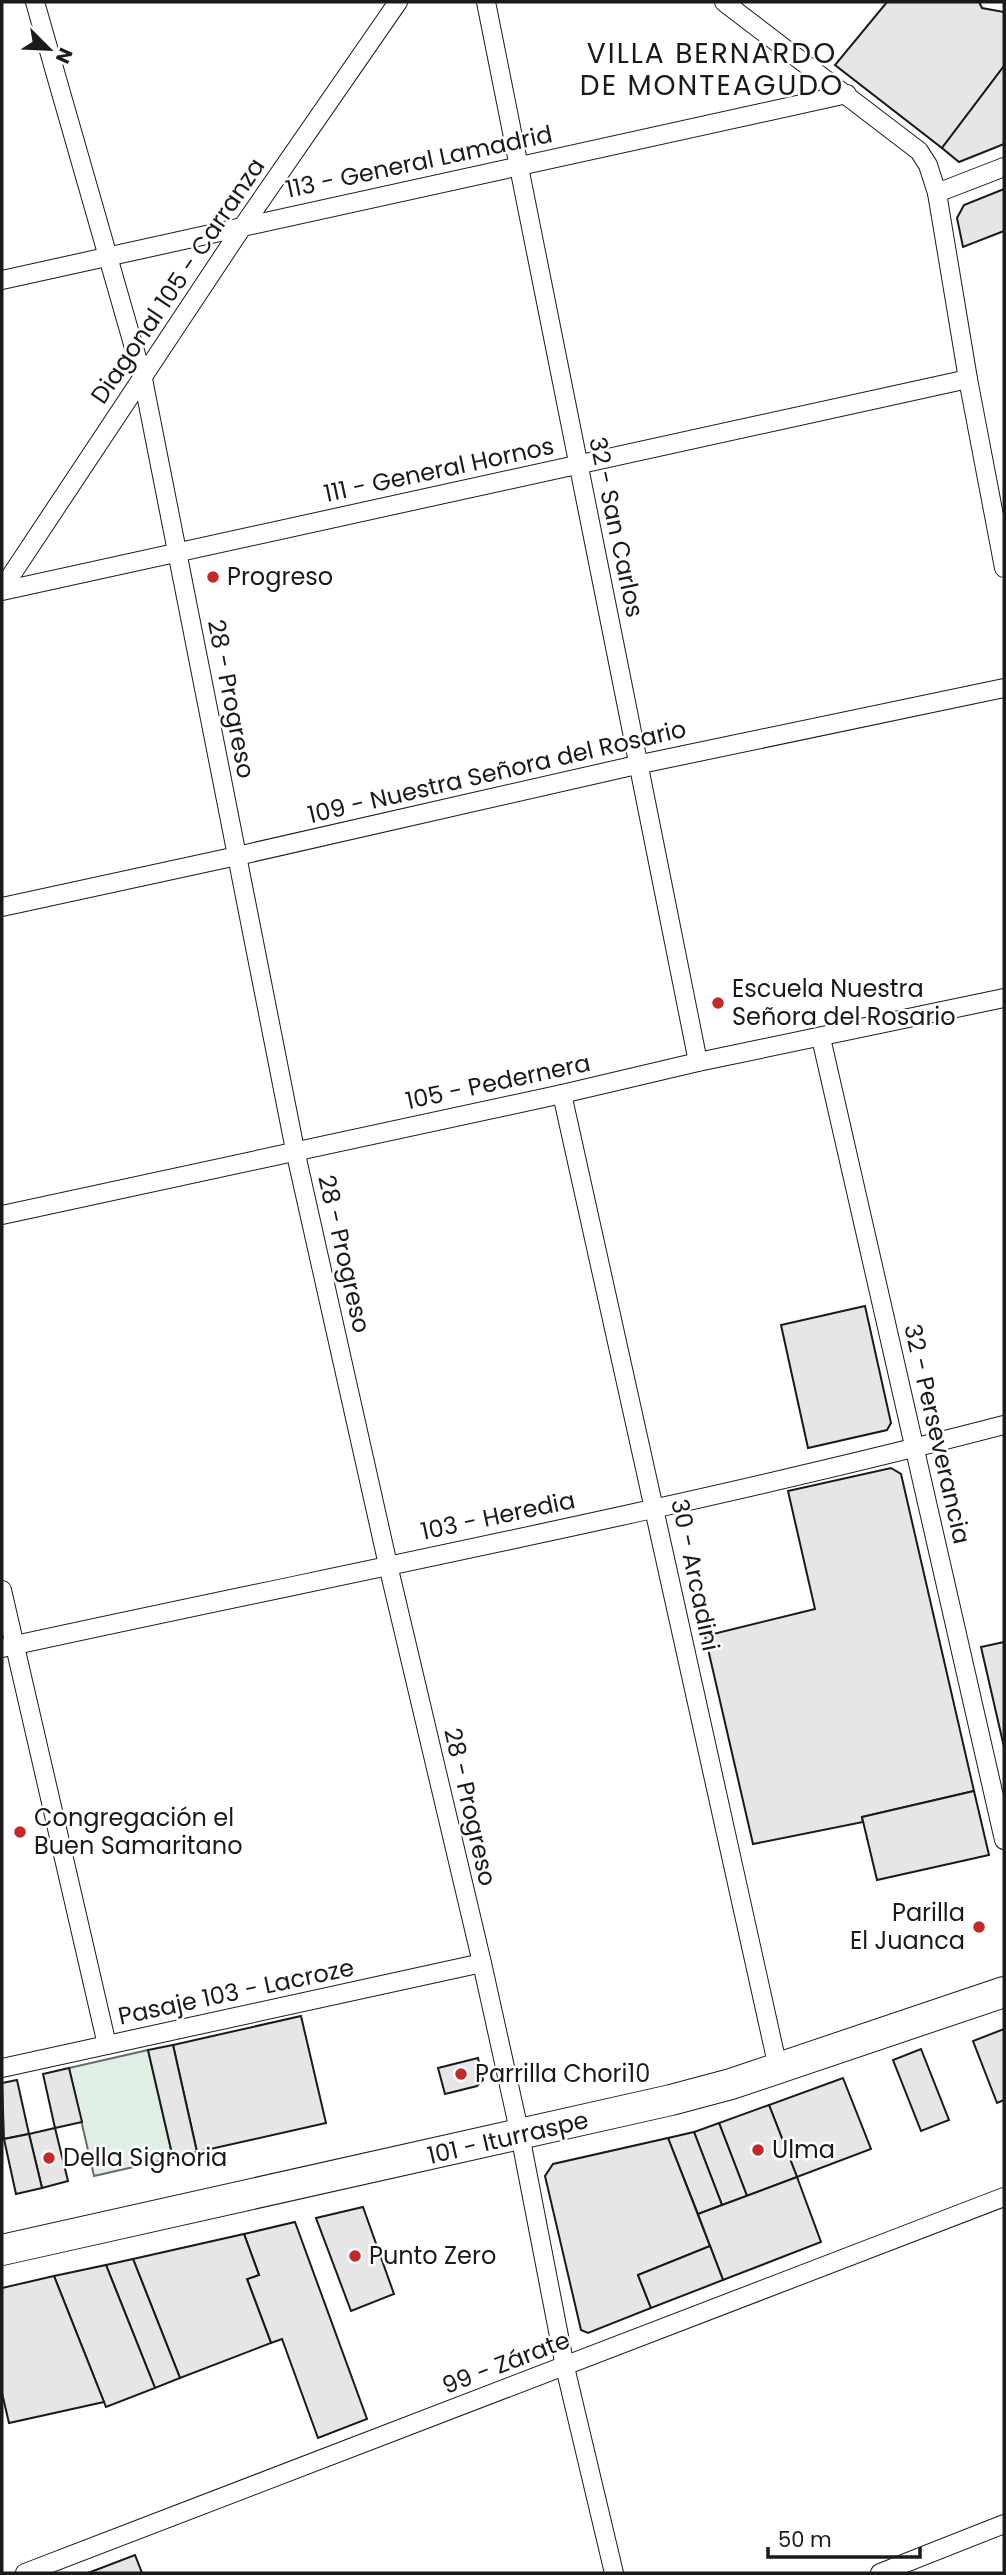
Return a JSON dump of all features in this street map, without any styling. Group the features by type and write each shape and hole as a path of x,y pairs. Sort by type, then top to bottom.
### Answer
{"main road":[{"name":"101 - Iturraspe","path":"2,2250 671,2100 778,2068 1004,1992"}],"street":[{"name":"28 - Progreso","path":"35,2 143,379 295,1150 388,1565 482,1964 520,2136 565,2367 614,2573"},
{"name":"Diagonal 105 - Carranza","path":"2,590 243,226 398,2"},
{"name":"32 - San Carlos","path":"486,2 698,1062"},
{"path":"724,2 919,151 928,165 937,193 968,379 998,497 1004,568"},
{"name":"113 - General Lamadrid","path":"2,280 847,94"},
{"path":"937,193 1004,167"},
{"name":"111 - General Hornos","path":"2,590 968,379"},
{"name":"109 - Nuestra Señora del Rosario","path":"2,907 640,764 1004,688"},
{"name":"105 - Pedernera","path":"2,1215 698,1062 1004,998"},
{"name":"32 - Perseverancia","path":"821,1038 1004,1840"},
{"name":"30 - Arcadini","path":"562,1094 778,2068"},
{"name":"103 - Heredia","path":"8,1647 655,1507 1004,1425"},
{"path":"2,1590 8,1647 107,2045"},
{"name":"Pasaje 103 - Lacroze","path":"2,2068 482,1964"},
{"name":"99 - Zárate","path":"25,2573 1004,2197"},
{"path":"892,2571 1004,2524"}],"green space":[{"path":"148,2050 173,2158 94,2176 69,2068"}],"building":[{"path":"887,2 979,2 982,8 1004,12 1004,66 942,148 835,65"},
{"path":"1004,66 1004,144 959,162 942,148"},
{"path":"1004,189 1004,231 963,247 957,218 964,205"},
{"path":"865,1306 891,1423 887,1430 808,1448 781,1325"},
{"path":"891,1468 901,1474 974,1791 862,1817 863,1822 753,1844 705,1636 815,1609 788,1491"},
{"path":"1004,1642 1004,1747 981,1647"},
{"path":"974,1791 989,1855 877,1880 862,1817"},
{"path":"301,2016 326,2123 197,2152 173,2045"},
{"path":"1004,2029 1004,2100 997,2103 973,2041"},
{"path":"173,2045 197,2152 173,2158 148,2050"},
{"path":"921,2049 949,2120 921,2131 893,2060"},
{"name":"Parrilla Chori10","path":"478,2058 483,2080 477,2086 445,2094 438,2068"},
{"path":"69,2068 82,2122 55,2128 43,2074"},
{"path":"843,2078 871,2149 797,2177 769,2105"},
{"path":"17,2080 29,2134 4,2139 2,2083"},
{"name":"Ulma","path":"769,2105 797,2177 747,2196 719,2123"},
{"path":"719,2123 747,2196 722,2205 694,2132"},
{"name":"Della Signoria","path":"55,2128 68,2181 42,2188 29,2134"},
{"path":"694,2132 722,2205 698,2214 668,2138"},
{"path":"29,2134 42,2188 16,2194 4,2139"},
{"path":"668,2138 710,2246 638,2275 651,2308 588,2333 581,2330 545,2176 553,2164"},
{"path":"797,2177 821,2242 723,2280 698,2214"},
{"name":"Punto Zero","path":"363,2207 394,2294 351,2311 316,2218"},
{"path":"295,2222 367,2419 318,2438 282,2339 271,2343 247,2279 259,2275 244,2234"},
{"path":"244,2234 259,2275 247,2279 271,2343 180,2378 133,2259"},
{"path":"710,2246 723,2280 651,2308 638,2275"},
{"path":"133,2259 180,2378 155,2388 106,2265"},
{"path":"106,2265 155,2388 106,2407 54,2276"},
{"path":"54,2276 104,2402 9,2423 2,2393 2,2288"},
{"path":"135,2555 142,2573 88,2573"}],"place":[{"name":"Progreso","path":"213,577"},
{"name":"Escuela Nuestra Señora del Rosario","path":"718,1003"},
{"name":"Congregación el Buen Samaritano","path":"20,1832"},
{"name":"Parilla El Juanca","path":"979,1927"},
{"name":"Parrilla Chori10","path":"461,2074"},
{"name":"Ulma","path":"758,2150"},
{"name":"Della Signoria","path":"49,2158"},
{"name":"Punto Zero","path":"355,2256"}],"district":[{"name":"VILLA BERNARDO DE MONTEAGUDO","path":"712,69"}]}
